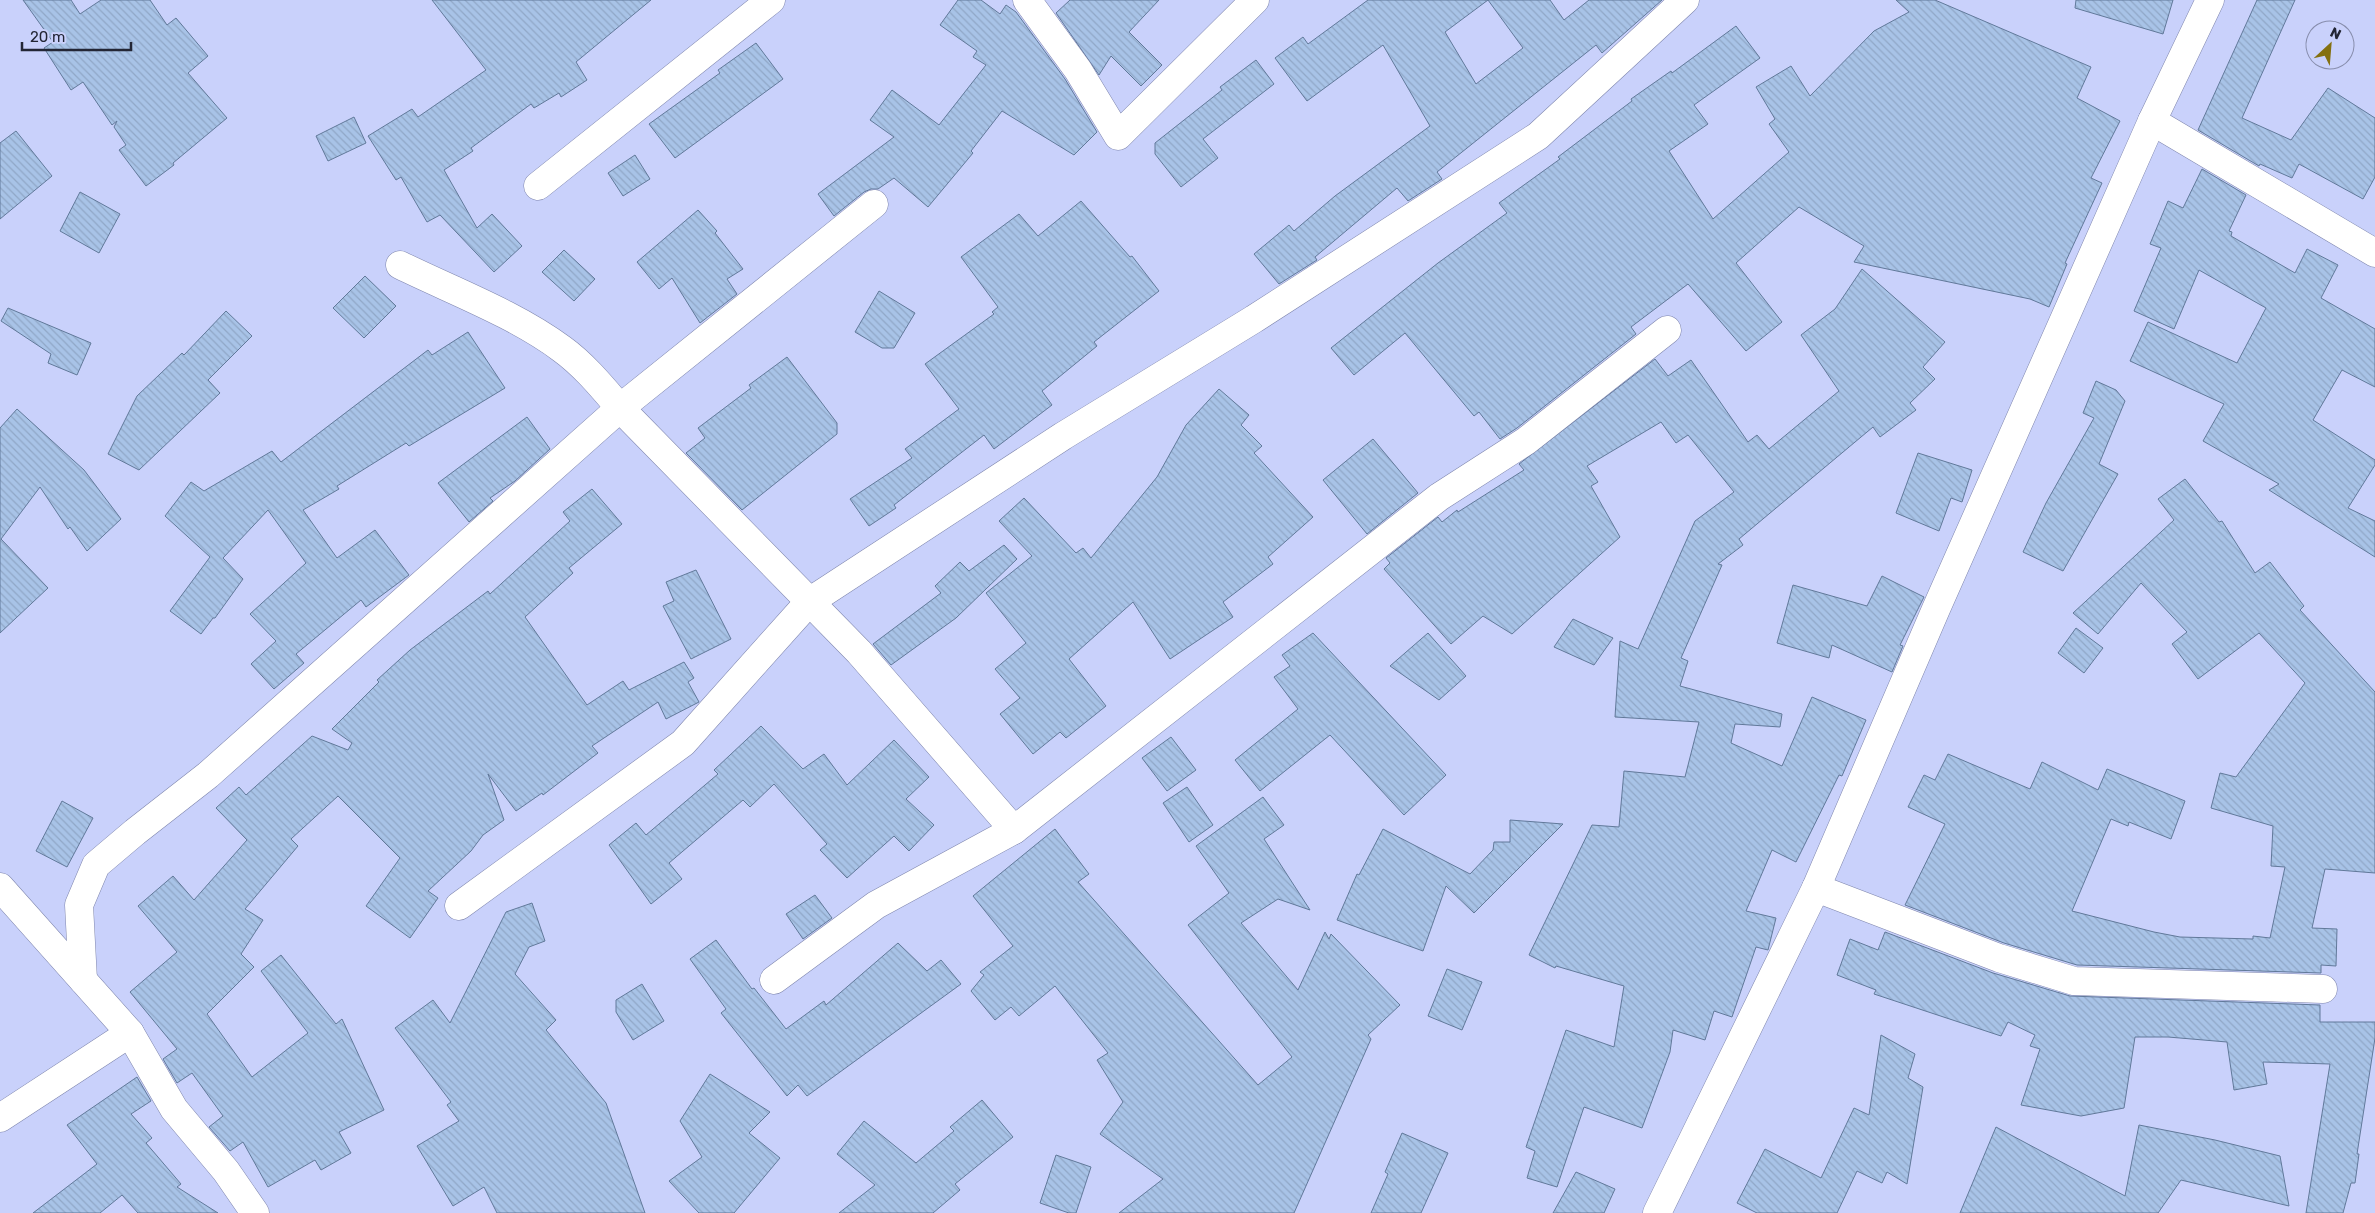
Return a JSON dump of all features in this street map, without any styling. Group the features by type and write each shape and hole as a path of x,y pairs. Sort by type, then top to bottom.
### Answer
{"street":[{"path":"538,186 770,0"},
{"path":"1028,0 1078,70 1118,136 1255,0"},
{"path":"459,906 682,743 809,602 1063,436 1254,319 1538,136 1685,0"},
{"path":"1657,1213 1816,888 1936,610 2152,121 2210,0"},
{"path":"2152,121 2375,252"},
{"path":"83,980 79,905 96,865 134,832 208,775 620,408 874,204"},
{"path":"400,265 538,332 564,350 586,369 620,408 809,602 904,703 1014,830"},
{"path":"774,980 876,905 1014,830 1439,497 1526,441 1666,330"},
{"path":"0,887 130,1033 174,1108 226,1171 255,1213"},
{"path":"1816,888 1999,958 2074,981 2323,989"},
{"path":"0,1118 130,1033"}],"building":[{"path":"23,0 71,0 80,14 101,0 150,0 167,25 176,18 208,56 188,73 227,118 173,163 174,165 146,186 119,150 126,145 114,127 117,121 112,125 83,82 71,90 44,48 53,42"},
{"path":"432,0 651,0 576,62 587,80 561,97 559,93 534,108 531,104 471,148 473,151 444,170 477,228 492,214 522,246 494,272 440,215 427,222 401,177 396,180 368,136 412,109 418,117 486,70"},
{"path":"958,0 981,0 1000,14 1006,5 1016,12 1065,79 1097,132 1074,155 1002,111 971,151 973,153 928,207 894,178 878,189 864,192 834,216 818,194 894,137 870,120 892,90 939,125 986,65 973,57 977,51 940,25"},
{"path":"1070,0 1159,0 1129,32 1162,65 1141,86 1111,56 1099,75 1056,13"},
{"path":"1368,0 1488,0 1550,0 1564,20 1589,0 1662,0 1602,53 1596,45 1437,172 1442,179 1408,201 1397,188 1315,257 1317,260 1279,284 1254,254 1289,225 1294,231 1335,196 1430,126 1383,45 1307,101 1275,58 1303,37 1308,44","holes":["1488,0 1523,48 1476,84 1445,32"]},
{"path":"1896,0 1935,0 2091,67 2077,98 2120,121 2091,178 2102,183 2065,263 2067,264 2049,307 2030,299 1854,262 1864,246 1799,207 1736,263 1782,322 1746,351 1688,284 1631,327 1636,334 1517,428 1500,439 1479,412 1474,416 1405,333 1354,375 1331,348 1438,263 1507,213 1499,203 1560,159 1558,157 1632,101 1631,99 1671,71 1672,73 1736,26 1760,58 1694,105 1708,124 1669,151 1713,219 1789,152 1769,124 1775,119 1756,87 1791,66 1810,96 1874,31 1909,12"},
{"path":"2076,0 2173,0 2163,34 2075,8"},
{"path":"2257,0 2295,0 2242,118 2291,140 2328,88 2375,118 2375,177 2363,199 2299,164 2292,178 2260,164 2259,166 2198,130"},
{"path":"756,43 783,79 675,158 649,124 720,73 718,70"},
{"path":"1256,60 1274,84 1203,139 1218,158 1181,187 1155,154 1155,143 1222,90 1220,87"},
{"path":"354,117 366,143 328,161 316,136"},
{"path":"16,131 52,176 0,219 0,143"},
{"path":"635,155 650,179 623,196 608,173"},
{"path":"2202,169 2246,195 2229,231 2232,232 2231,236 2295,273 2307,249 2338,265 2321,298 2375,329 2375,387 2342,370 2313,420 2375,460 2375,465 2348,508 2375,521 2375,557 2269,490 2279,484 2203,441 2224,404 2130,361 2148,322 2237,363 2266,308 2199,270 2174,329 2134,311 2161,248 2150,244 2168,201 2183,208"},
{"path":"80,192 120,214 99,253 60,231"},
{"path":"1081,201 1130,257 1132,256 1159,291 1094,342 1097,346 1042,391 1052,405 994,449 984,435 894,505 896,508 869,526 850,499 912,458 905,449 959,409 925,364 994,314 992,312 998,307 961,257 1019,214 1038,236"},
{"path":"698,210 717,231 715,233 743,269 727,279 737,294 700,323 672,278 659,289 637,262"},
{"path":"564,250 595,279 574,301 542,272"},
{"path":"1862,269 1945,342 1923,367 1935,379 1910,403 1916,410 1880,437 1873,427 1739,539 1743,545 1718,564 1722,565 1681,658 1688,661 1680,686 1782,714 1780,727 1735,724 1731,743 1782,766 1812,697 1866,720 1842,776 1839,775 1796,862 1772,850 1746,911 1776,918 1768,950 1756,947 1732,1017 1714,1011 1705,1040 1673,1030 1670,1052 1642,1128 1584,1107 1557,1187 1527,1178 1535,1151 1526,1147 1566,1030 1614,1047 1624,986 1556,966 1555,968 1529,955 1592,825 1619,827 1624,771 1685,777 1699,722 1615,717 1620,641 1638,649 1695,521 1734,492 1688,435 1676,443 1661,422 1587,466 1598,482 1591,486 1620,537 1512,634 1483,616 1451,644 1384,569 1390,563 1386,558 1438,517 1442,522 1457,510 1458,512 1524,470 1519,464 1655,359 1668,376 1691,360 1748,442 1757,435 1769,449 1839,391 1801,335 1835,309"},
{"path":"365,276 396,306 364,338 333,308"},
{"path":"879,291 915,313 894,348 882,348 855,332"},
{"path":"8,308 91,343 77,375 48,363 51,354 1,321"},
{"path":"226,311 252,336 208,380 220,393 139,470 108,454 137,396 182,353 184,355"},
{"path":"468,332 505,388 409,446 406,443 337,486 339,489 303,510 337,558 375,530 409,575 366,607 361,600 296,654 304,663 274,689 251,664 276,641 250,614 306,563 268,510 223,558 243,579 201,634 170,611 210,557 165,516 191,482 204,491 272,451 281,462 428,350 432,355"},
{"path":"787,357 837,423 837,434 742,510 686,453 705,438 698,428 751,388 749,385"},
{"path":"2096,381 2116,390 2125,401 2099,464 2118,474 2063,571 2023,552 2046,503 2094,418 2083,413"},
{"path":"1219,389 1249,415 1241,425 1262,446 1254,453 1313,517 1268,557 1273,564 1223,602 1233,617 1170,659 1133,602 1069,659 1106,706 1066,738 1060,732 1033,754 1000,714 1020,698 995,669 1026,643 986,593 1032,556 999,521 1024,498 1076,553 1083,548 1091,558 1157,477 1186,425"},
{"path":"17,409 84,470 121,519 87,551 70,527 68,529 40,487 1,539 48,588 0,633 0,428"},
{"path":"527,417 550,449 515,481 490,498 493,501 469,522 438,483"},
{"path":"1373,439 1418,493 1367,534 1323,480"},
{"path":"1918,453 1972,470 1962,502 1951,498 1939,531 1896,513"},
{"path":"2185,479 2219,522 2222,521 2255,573 2270,562 2304,606 2300,610 2375,692 2375,873 2325,869 2312,928 2337,929 2336,966 2321,965 2321,973 2077,965 2004,943 1905,905 1945,824 1908,807 1924,775 1935,780 1948,754 2030,789 2042,762 2098,790 2107,769 2185,801 2171,839 2129,822 2128,826 2111,819 2072,911 2180,937 2253,939 2253,936 2270,938 2285,867 2271,866 2273,826 2211,808 2220,773 2236,777 2305,683 2259,633 2198,679 2172,644 2187,632 2141,583 2098,634 2073,613 2174,520 2158,499"},
{"path":"592,489 622,524 569,568 573,573 525,617 587,705 623,681 629,690 684,662 694,678 688,682 699,702 666,719 658,702 592,746 598,753 543,795 542,793 516,811 488,774 504,820 483,835 471,851 428,891 438,898 410,938 366,906 400,858 338,796 291,839 298,846 245,909 263,920 241,954 254,967 207,1014 252,1077 308,1033 261,971 281,955 336,1024 342,1019 384,1110 339,1132 351,1153 321,1170 315,1160 268,1187 243,1142 230,1151 209,1127 223,1116 192,1073 177,1083 163,1059 177,1049 130,992 177,952 138,906 173,876 194,900 247,840 216,808 239,787 246,795 312,736 348,750 352,743 332,729 379,682 377,680 410,650 488,591 490,594 570,521 563,512"},
{"path":"1004,545 1017,559 956,618 891,665 873,644 941,593 935,586 960,562 969,571"},
{"path":"696,570 731,639 691,659 663,606 674,601 666,582"},
{"path":"1882,576 1924,597 1900,645 1903,646 1892,672 1832,645 1829,658 1777,643 1793,585 1867,606"},
{"path":"1573,619 1613,638 1594,665 1554,647"},
{"path":"2076,628 2103,648 2084,673 2058,653"},
{"path":"1313,633 1446,775 1404,815 1330,735 1260,791 1235,760 1298,709 1274,677 1290,666 1282,655"},
{"path":"1428,633 1466,676 1439,700 1390,666"},
{"path":"761,726 803,769 824,754 847,785 894,740 929,777 906,799 934,825 909,851 894,836 847,878 820,850 827,844 774,784 750,807 743,800 669,863 682,879 651,904 609,845 636,823 646,835 718,774 714,770"},
{"path":"1171,737 1196,770 1167,791 1142,758"},
{"path":"1187,787 1213,825 1189,842 1163,803"},
{"path":"1263,797 1284,825 1264,839 1310,910 1278,899 1241,923 1298,990 1325,932 1329,939 1331,934 1400,1005 1368,1035 1371,1039 1294,1213 1119,1213 1163,1179 1100,1134 1123,1102 1097,1060 1108,1053 1055,986 1019,1016 1011,1007 995,1020 971,991 984,975 980,972 1013,946 973,896 1055,829 1089,874 1078,882 1258,1085 1292,1057 1188,925 1229,893 1196,846"},
{"path":"62,801 93,818 67,867 36,851"},
{"path":"1510,820 1563,824 1474,913 1446,886 1423,951 1337,920 1357,874 1359,875 1383,829 1470,874 1493,850 1494,842 1510,842"},
{"path":"815,895 832,918 803,939 786,914"},
{"path":"532,903 545,941 529,947 515,974 556,1020 546,1030 606,1103 645,1213 497,1213 484,1187 453,1206 417,1146 459,1121 447,1105 451,1102 395,1028 433,1000 450,1023 506,912"},
{"path":"1885,932 1993,973 2070,996 2320,1005 2320,1022 2375,1022 2375,1038 2357,1154 2359,1154 2355,1183 2351,1183 2343,1213 2306,1213 2330,1064 2263,1062 2267,1084 2234,1090 2227,1042 2168,1037 2135,1037 2124,1108 2081,1116 2021,1105 2040,1049 2030,1046 2035,1035 2008,1022 2001,1036 1874,994 1876,990 1837,975 1850,939 1878,950"},
{"path":"716,940 752,989 754,988 786,1029 824,1001 826,1005 898,943 927,971 941,960 961,984 807,1096 798,1085 787,1096 721,1013 726,1009 690,959"},
{"path":"1447,969 1482,982 1462,1030 1428,1016"},
{"path":"642,984 664,1021 633,1040 616,1012 616,1000"},
{"path":"1881,1035 1915,1054 1908,1078 1923,1087 1907,1184 1887,1172 1882,1183 1857,1171 1837,1213 1757,1213 1737,1203 1765,1149 1821,1178 1854,1108 1869,1115"},
{"path":"710,1074 770,1112 749,1133 780,1158 734,1213 699,1213 669,1181 702,1157 680,1121"},
{"path":"137,1077 151,1101 131,1114 152,1138 146,1143 181,1184 177,1187 218,1213 138,1213 122,1195 100,1213 33,1213 97,1164 67,1125"},
{"path":"982,1100 1013,1137 955,1184 960,1190 933,1213 839,1213 875,1185 837,1154 864,1121 916,1163 954,1131 950,1127"},
{"path":"2139,1125 2215,1140 2280,1156 2289,1206 2181,1180 2158,1213 1960,1213 1996,1127 2125,1196"},
{"path":"1402,1133 1448,1153 1421,1213 1371,1213 1388,1174 1385,1172"},
{"path":"1056,1155 1091,1167 1076,1213 1069,1213 1040,1203"},
{"path":"1576,1172 1615,1189 1604,1213 1553,1213"}]}
